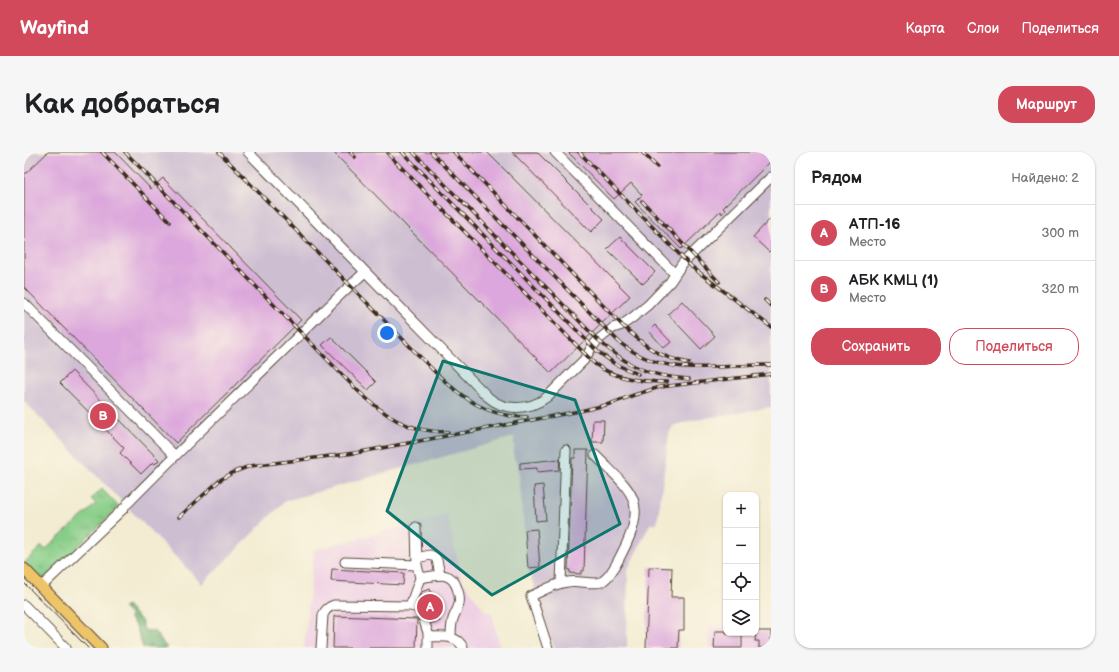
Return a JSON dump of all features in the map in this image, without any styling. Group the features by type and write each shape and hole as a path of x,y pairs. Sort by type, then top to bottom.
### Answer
{"main road":[{"path":"24,570 101,648"}],"lane":[{"path":"248,152 488,397 497,404 509,408 529,406 547,397 584,360 598,340 613,328 622,325 648,305 670,282 682,264 692,253 771,177"},
{"path":"555,152 675,274"},
{"path":"41,587 125,506 174,456 365,272"},
{"path":"24,303 174,456"},
{"path":"561,583 566,450"},
{"path":"548,648 531,596 561,583 576,581 596,584 604,580 614,568 634,525 635,508 631,494 618,478 595,455"},
{"path":"410,606 420,578 417,561 416,527"},
{"path":"345,562 417,561 430,555 435,557 437,560 440,575"},
{"path":"420,578 440,575 446,576 454,582 458,594 459,604 451,624 451,637"},
{"path":"24,605 66,648"},
{"path":"321,648 323,616 325,611 334,605 410,606 419,608 428,637 428,648"},
{"path":"428,637 451,637 459,641 462,648"}],"highlighted area":[{"path":"443,361 575,400 620,524 492,595 387,511"}],"shaded area":[{"path":"24,152 771,152 771,407 689,421 673,426 669,434 657,524 650,524 628,569 627,648 554,648 528,568 518,464 514,459 514,437 285,501 202,584 24,401"},
{"path":"447,515 462,580 485,611 492,613 500,648 304,648 314,550"},
{"path":"709,625 723,626 723,636 759,636 759,631 771,631 771,648 708,648"}],"green space":[{"path":"102,489 119,507 45,578 39,578 24,563 42,546 45,550 96,504 91,499"},
{"path":"127,606 141,620 144,630 154,631 167,648 143,648 136,626 130,619 130,615 123,608"}],"building":[{"path":"48,152 115,152 151,189 163,178 301,320 176,443 24,287 24,175"},
{"path":"333,152 487,152 630,296 551,373"},
{"path":"512,152 537,152 604,219 591,232"},
{"path":"568,152 771,152 771,161 723,208 725,210 722,214 720,211 681,249 635,202 642,195 631,183 614,199"},
{"path":"771,218 771,250 769,252 753,237"},
{"path":"620,237 655,272 643,284 607,249"},
{"path":"682,301 715,336 701,349 668,314"},
{"path":"655,325 671,342 664,348 649,331"},
{"path":"331,337 376,382 368,390 322,345"},
{"path":"72,371 159,460 155,464 153,462 141,474 120,453 124,448 60,383"},
{"path":"593,420 604,420 603,442 592,442"},
{"path":"575,450 588,450 584,571 581,571 581,574 570,573 570,570 568,570 572,458 575,458"},
{"path":"560,459 559,470 537,472 537,468 520,469 520,463"},
{"path":"543,485 546,520 536,521 534,486"},
{"path":"537,529 540,567 528,568 525,530"},
{"path":"649,567 672,568 671,597 684,597 684,630 679,630 678,648 646,648"},
{"path":"332,569 404,573 403,585 331,581"},
{"path":"430,589 440,621 431,623 427,609 423,604 420,595 421,592"},
{"path":"334,616 417,619 416,648 333,648"},
{"path":"715,631 723,631 723,636 742,636 742,648 714,648"},
{"path":"759,631 771,631 771,648 759,648 759,641 755,641 756,636 759,636"}],"tram line":[{"path":"24,583 88,648"}],"railway":[{"path":"102,152 170,222"},
{"path":"125,152 358,391 398,421 421,429 448,432"},
{"path":"219,152 436,373 456,391 477,405 488,410 500,414 527,417"},
{"path":"350,152 355,157"},
{"path":"402,152 597,351 615,364 638,374"},
{"path":"413,152 598,340 619,357 639,368 674,378 689,379"},
{"path":"431,152 619,342 637,354 674,366 712,367 771,365"},
{"path":"454,152 622,325 644,344 660,354 689,363"},
{"path":"579,152 692,267 771,327"},
{"path":"642,152 657,167"},
{"path":"388,154 595,364 611,373 629,379 667,382"},
{"path":"642,201 719,282"},
{"path":"765,300 771,306"},
{"path":"179,517 220,480 234,472 250,466 355,453 580,411 610,404 660,387 771,374"}],"place":[{"name":"АБК КМЦ (1)","path":"103,416"},
{"name":"АТП-16","path":"430,607"}]}
